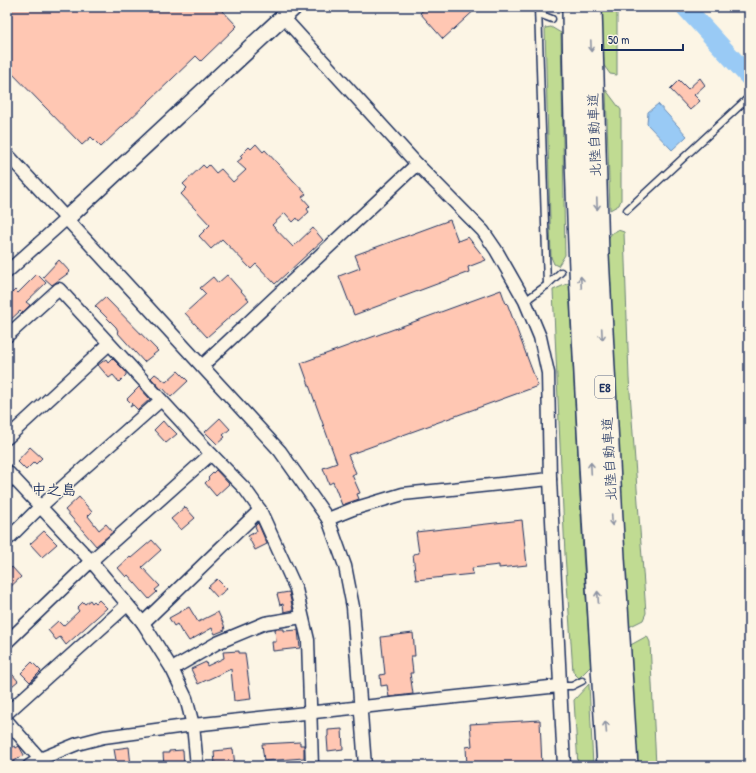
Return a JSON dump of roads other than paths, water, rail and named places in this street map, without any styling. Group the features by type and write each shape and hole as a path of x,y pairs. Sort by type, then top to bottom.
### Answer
{"highway":[{"name":"北陸自動車道","path":"573,7 575,138 584,351 608,766"},
{"name":"北陸自動車道","path":"591,7 599,278 627,766"}],"street":[{"path":"7,272 66,219 283,10 417,164 483,231 526,301 540,337 548,373 550,479 564,766"},
{"path":"7,154 280,450 328,519 344,566 353,607 365,766"},
{"path":"202,366 417,164"},
{"path":"7,336 58,289 245,489 260,510 296,589 308,640 312,766"},
{"path":"7,438 110,344"},
{"path":"7,540 40,507 161,400"},
{"path":"7,642 91,561 211,454"},
{"path":"7,470 91,561 143,623 172,669 186,698 193,725 197,766"},
{"path":"328,519 353,509 403,494 550,479"},
{"path":"143,623 260,510"},
{"path":"7,713 127,604"},
{"path":"172,669 217,643 265,623 302,618"},
{"path":"29,766 42,763 77,744 104,737 193,725 559,686"},
{"path":"7,721 42,763"}],"lane":[{"path":"538,7 547,286"},
{"path":"539,14 552,19"},
{"path":"627,210 746,99"},
{"path":"526,301 547,286 561,272"},
{"path":"559,686 572,686 582,680"}],"water":[{"path":"658,104 687,136 672,150 647,124 648,112"}],"waterway":[{"path":"685,7 749,77"}],"district":[{"name":"中之島","path":"54,490"}]}
